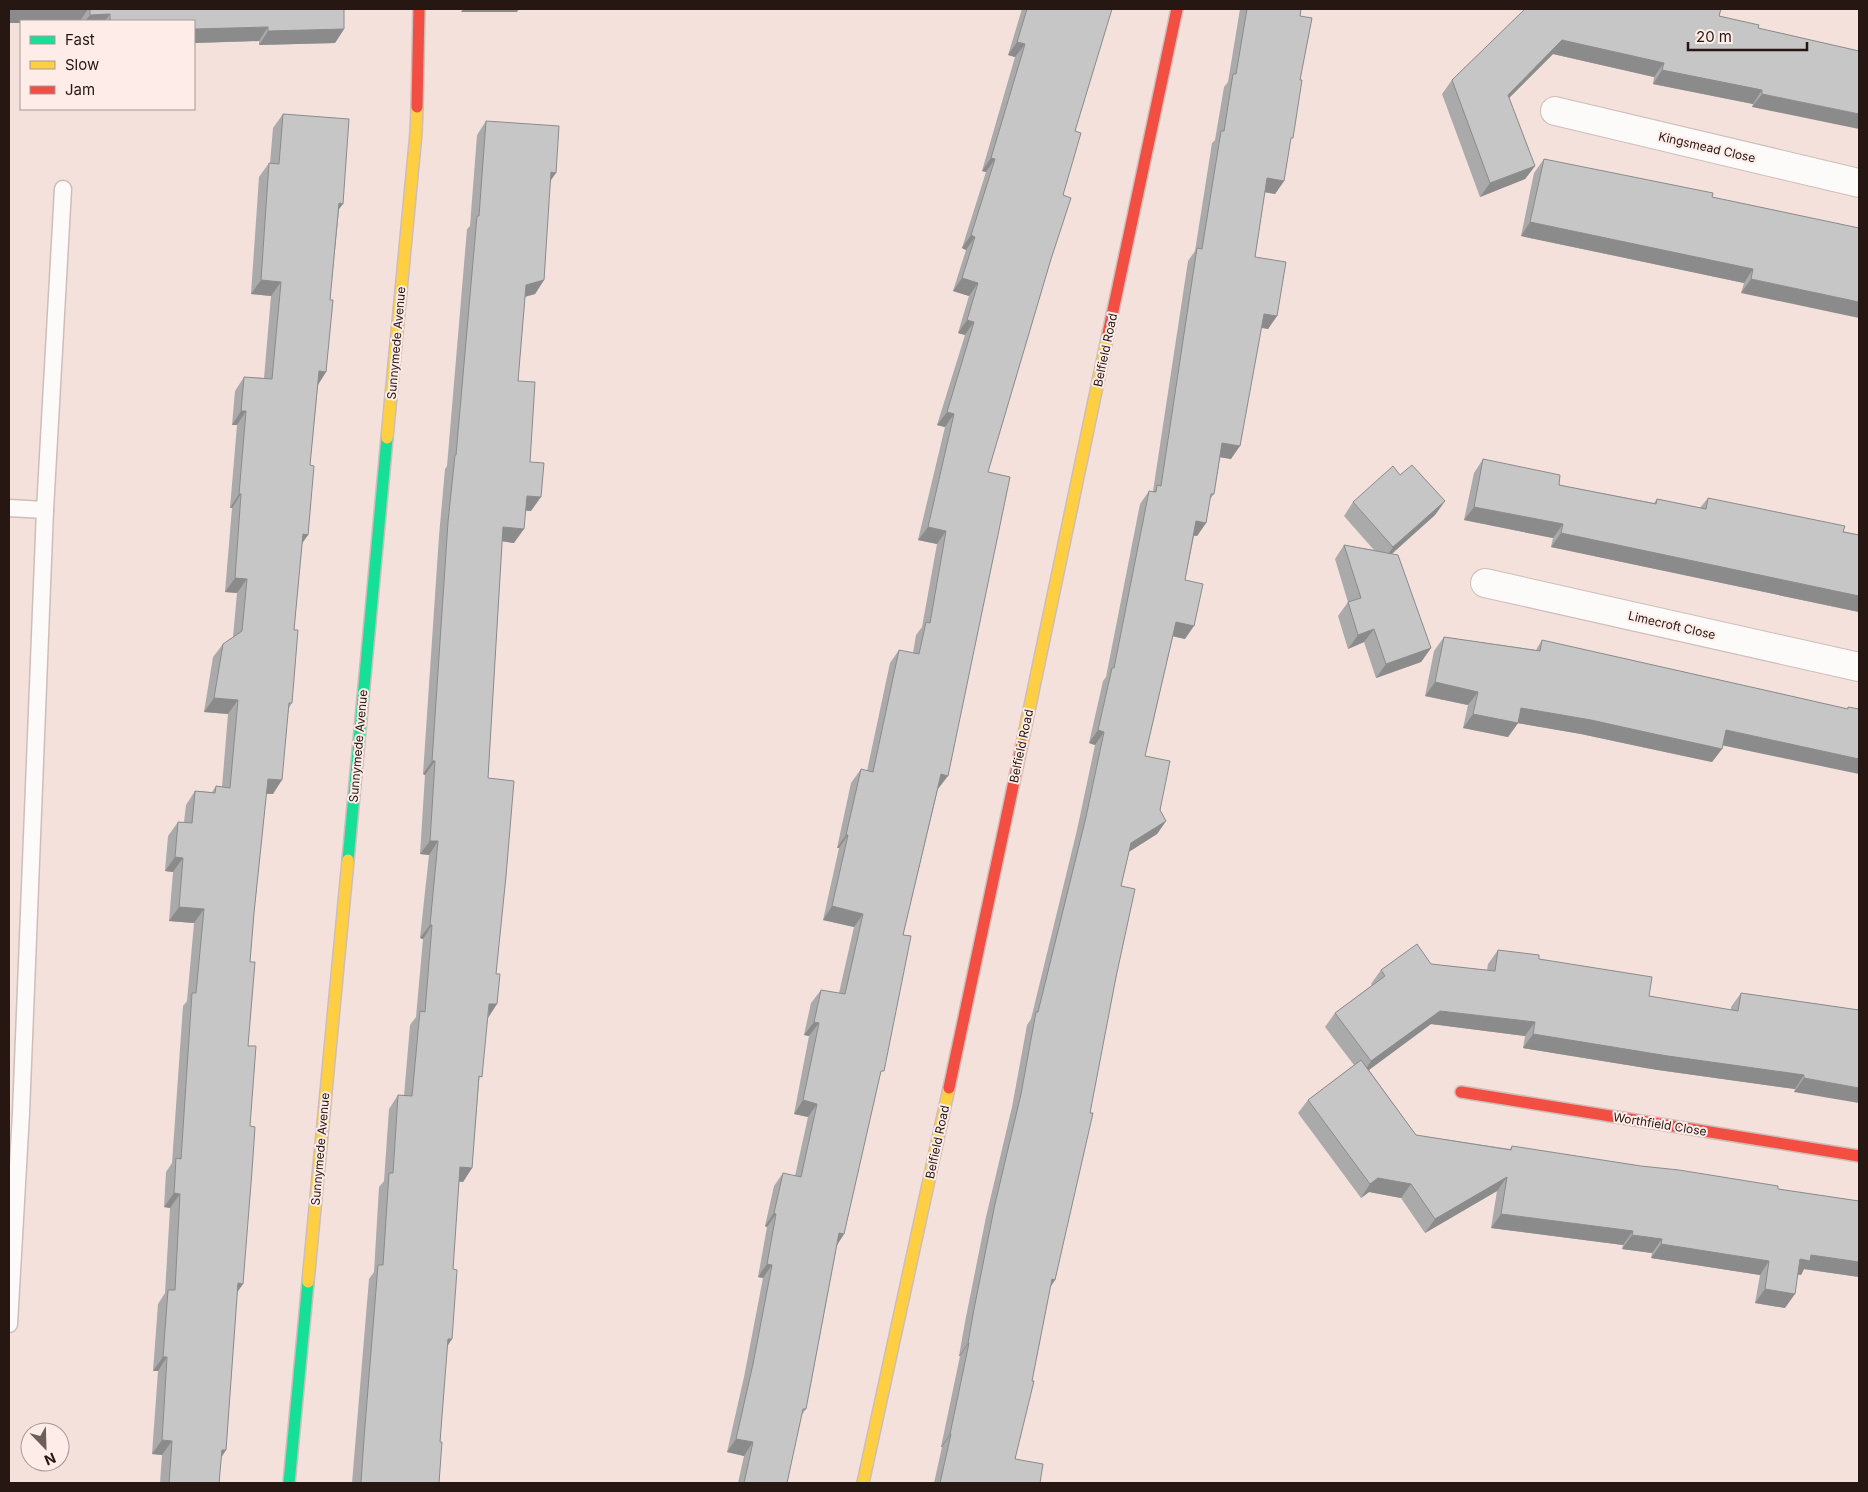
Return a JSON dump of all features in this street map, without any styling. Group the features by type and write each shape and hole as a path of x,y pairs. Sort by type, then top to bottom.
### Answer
{"street":[{"name":"Sunnymede Avenue","path":"289,1483 416,132 419,9"},
{"name":"Belfield Road","path":"863,1483 952,1075 1177,9"},
{"name":"Kingsmead Close","path":"1555,111 1859,183"},
{"name":"Limecroft Close","path":"1484,584 1859,667"},
{"name":"Worthfield Close","path":"1461,1092 1859,1156"}],"lane":[{"path":"9,1324 15,1112 63,189"},
{"path":"9,508 45,510"}],"building":[{"path":"90,9 344,9 344,29 268,31 268,27 195,29 195,20 110,20 110,14 90,15"},
{"path":"1027,9 1112,9 1075,131 1081,133 1063,195 1071,198 988,472 1010,477 948,776 941,774 903,935 911,936 884,1071 881,1071 844,1234 839,1233 806,1409 803,1409 787,1483 744,1483 753,1442 736,1439 772,1265 767,1264 776,1214 774,1213 783,1173 801,1177 817,1104 803,1100 819,1023 814,1022 821,990 845,994 863,914 832,906 861,769 873,772 899,650 919,654 926,622 930,623 946,531 928,527 954,414 947,412 974,322 967,320 978,283 962,278 975,237 971,235 995,159 991,158 1025,44 1017,42"},
{"path":"1247,9 1301,9 1300,16 1312,18 1300,80 1302,80 1293,138 1291,138 1284,181 1267,178 1255,257 1286,262 1277,316 1264,314 1240,446 1222,443 1214,494 1211,494 1206,523 1196,521 1185,580 1203,584 1194,626 1176,622 1145,756 1170,761 1160,810 1166,821 1131,843 1121,886 1135,889 1090,1113 1093,1113 1055,1280 1052,1279 1032,1381 1034,1381 1015,1459 1043,1464 1040,1483 940,1483 995,1204 1021,1094 1036,1012 1038,1012 1086,817 1104,732 1098,730 1112,668 1114,668 1149,491 1156,492 1157,485 1161,486 1197,248 1202,249 1221,131 1224,131 1233,74 1236,74"},
{"path":"1525,9 1721,9 1719,16 1759,25 1758,28 1859,51 1859,114 1762,94 1762,90 1662,70 1664,63 1562,40 1508,95 1535,166 1490,183 1452,80"},
{"path":"283,114 349,119 343,204 339,203 330,300 333,300 326,372 319,371 310,465 314,466 308,535 303,534 294,630 298,630 292,703 289,703 282,780 268,779 254,913 250,962 255,962 248,1046 256,1046 250,1126 255,1127 243,1284 238,1283 226,1450 222,1450 219,1483 169,1483 172,1441 162,1440 167,1357 163,1357 168,1290 175,1290 180,1194 174,1193 176,1158 181,1159 192,993 196,993 204,909 179,907 183,858 175,857 178,822 192,823 195,791 215,793 216,786 230,788 238,700 214,698 223,644 242,631 247,579 235,578 241,494 239,494 246,411 241,411 244,377 272,379 281,282 261,280 269,163 279,164"},
{"path":"486,121 559,126 556,173 551,172 544,280 526,285 518,381 535,382 530,462 544,463 541,497 527,496 524,529 503,527 488,778 514,781 496,974 500,974 497,1004 489,1004 482,1077 479,1076 472,1168 460,1167 453,1269 457,1270 452,1339 448,1339 440,1442 442,1442 439,1483 361,1483 378,1265 383,1265 389,1173 393,1173 398,1095 412,1096 420,1011 425,1012 432,925 430,925 438,841 430,841 435,761 432,761 448,522 456,455 477,216 479,216"},
{"path":"1544,159 1713,193 1712,197 1859,228 1859,302 1751,279 1753,269 1530,222"},
{"path":"1483,459 1560,475 1559,485 1656,504 1657,499 1706,509 1708,498 1845,526 1843,532 1859,535 1859,596 1561,533 1563,524 1474,507"},
{"path":"1412,465 1445,501 1393,547 1353,502 1393,466 1400,475"},
{"path":"1344,545 1398,555 1431,648 1386,664 1374,629 1358,635 1348,602 1361,598"},
{"path":"1444,637 1540,651 1542,640 1848,709 1848,707 1859,709 1859,759 1726,730 1722,749 1591,720 1521,708 1518,723 1473,714 1478,692 1435,682"},
{"path":"1417,944 1431,964 1495,971 1498,950 1539,955 1539,959 1652,977 1649,996 1738,1011 1741,993 1859,1010 1859,1088 1804,1078 1804,1075 1668,1056 1533,1034 1535,1022 1440,1011 1371,1061 1335,1013 1385,976 1381,970"},
{"path":"1361,1060 1416,1135 1511,1150 1512,1146 1679,1170 1778,1186 1778,1189 1859,1201 1859,1262 1811,1255 1810,1261 1800,1259 1795,1294 1765,1289 1769,1261 1661,1244 1662,1239 1632,1235 1633,1231 1501,1214 1507,1177 1435,1219 1411,1184 1378,1178 1370,1184 1308,1100"}],"traffic: fast":[{"path":"348,860 387,438"},
{"path":"289,1483 308,1282"}],"traffic: slow":[{"path":"387,438 417,107"},
{"path":"1022,744 1108,334"},
{"path":"308,1282 348,860"},
{"path":"863,1483 949,1088"}],"traffic: jam":[{"path":"417,107 419,9"},
{"path":"1108,334 1177,9"},
{"path":"949,1088 1022,744"},
{"path":"1461,1092 1859,1156"}]}
